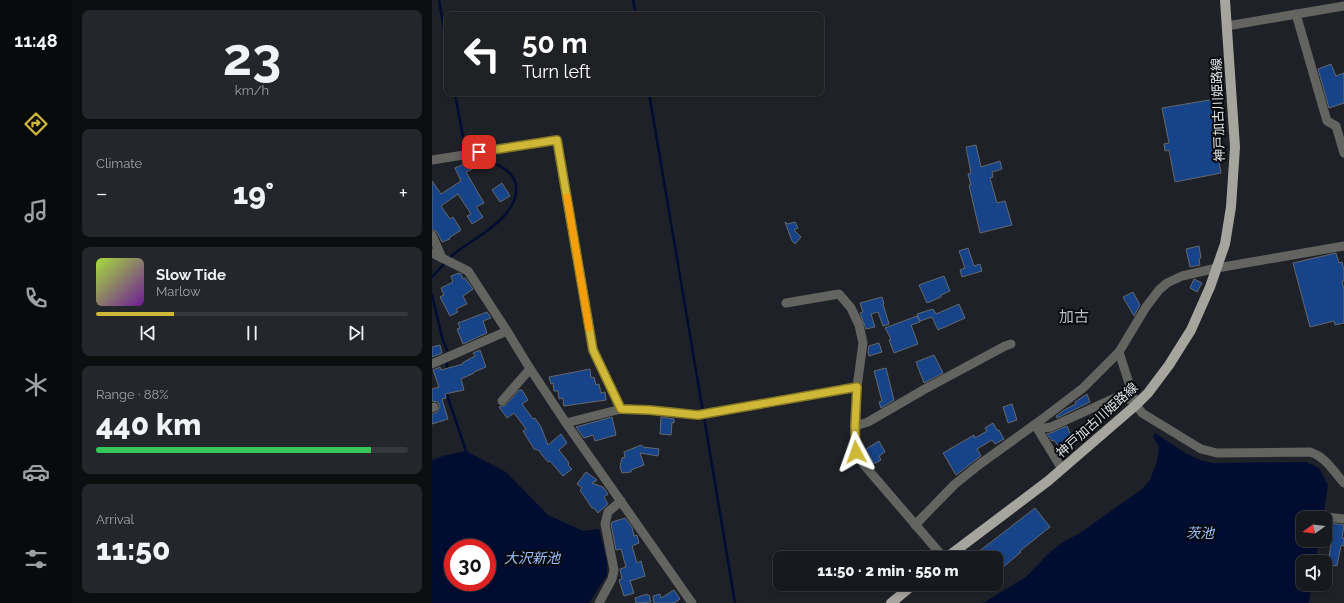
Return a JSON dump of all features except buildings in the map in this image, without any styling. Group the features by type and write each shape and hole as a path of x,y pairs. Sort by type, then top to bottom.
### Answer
{"main road":[{"name":"神戸加古川姫路線","path":"954,551 1048,481 1148,393 1169,366 1191,330 1217,268 1225,244 1231,207 1235,147 1225,0"},
{"path":"891,603 906,591"}],"street":[{"path":"1227,26 1296,14 1322,5 1344,6"},
{"path":"1296,14 1327,121 1336,126 1344,153"},
{"path":"1336,126 1344,120"},
{"path":"432,160 557,140 593,350 621,409"},
{"path":"432,235 442,258"},
{"path":"915,525 956,484 980,464 1036,427 1082,388 1119,352 1146,307 1159,290 1173,279 1217,268 1344,246"},
{"path":"432,252 468,271 566,423 692,603"},
{"path":"786,303 839,294 851,308 859,325 863,343 857,387 855,426 856,452 865,466 939,551"},
{"path":"432,364 507,331"},
{"path":"855,426 868,422 925,389 1011,344"},
{"path":"1119,352 1136,404 1142,413 1201,449 1217,453 1310,452 1325,460 1344,483"},
{"path":"502,401 530,369"},
{"path":"566,423 621,409 698,415 857,387"},
{"path":"1036,427 1051,427 1119,396 1136,404"},
{"path":"1036,427 1062,469"},
{"path":"599,603 612,579 614,570 605,524 608,512 621,502"},
{"path":"1332,517 1344,518"}],"water":[{"name":"茨池","path":"1155,433 1190,456 1206,462 1306,462 1319,468 1328,485 1324,511 1296,511 1296,547 1318,547 1316,555 1296,555 1296,591 1310,591 1309,603 983,603 1026,577 1060,544 1080,533 1142,489 1150,480 1157,461 1159,447 1153,436"},
{"name":"大沢新池","path":"466,451 506,472 548,515 583,531 599,529 607,562 607,575 589,603 432,603 432,460 446,455"}],"waterway":[{"path":"439,0 444,28"},
{"path":"633,0 635,12"},
{"path":"456,96 465,149 468,152"},
{"path":"650,96 703,412"},
{"path":"448,259 498,222 510,208 516,192 516,185 513,177 507,171 496,164 474,160 471,156"},
{"path":"432,277 445,263"},
{"path":"432,295 443,341 447,350"},
{"path":"447,362 447,371"},
{"path":"447,390 448,398 467,454"},
{"path":"704,417 735,603"}],"slow traffic":[{"path":"567,197 589,328"}],"district":[{"name":"加古","path":"1074,317"}],"route":[{"path":"479,152 557,140 593,350 621,409 698,415 857,387 855,426 856,452"}]}
